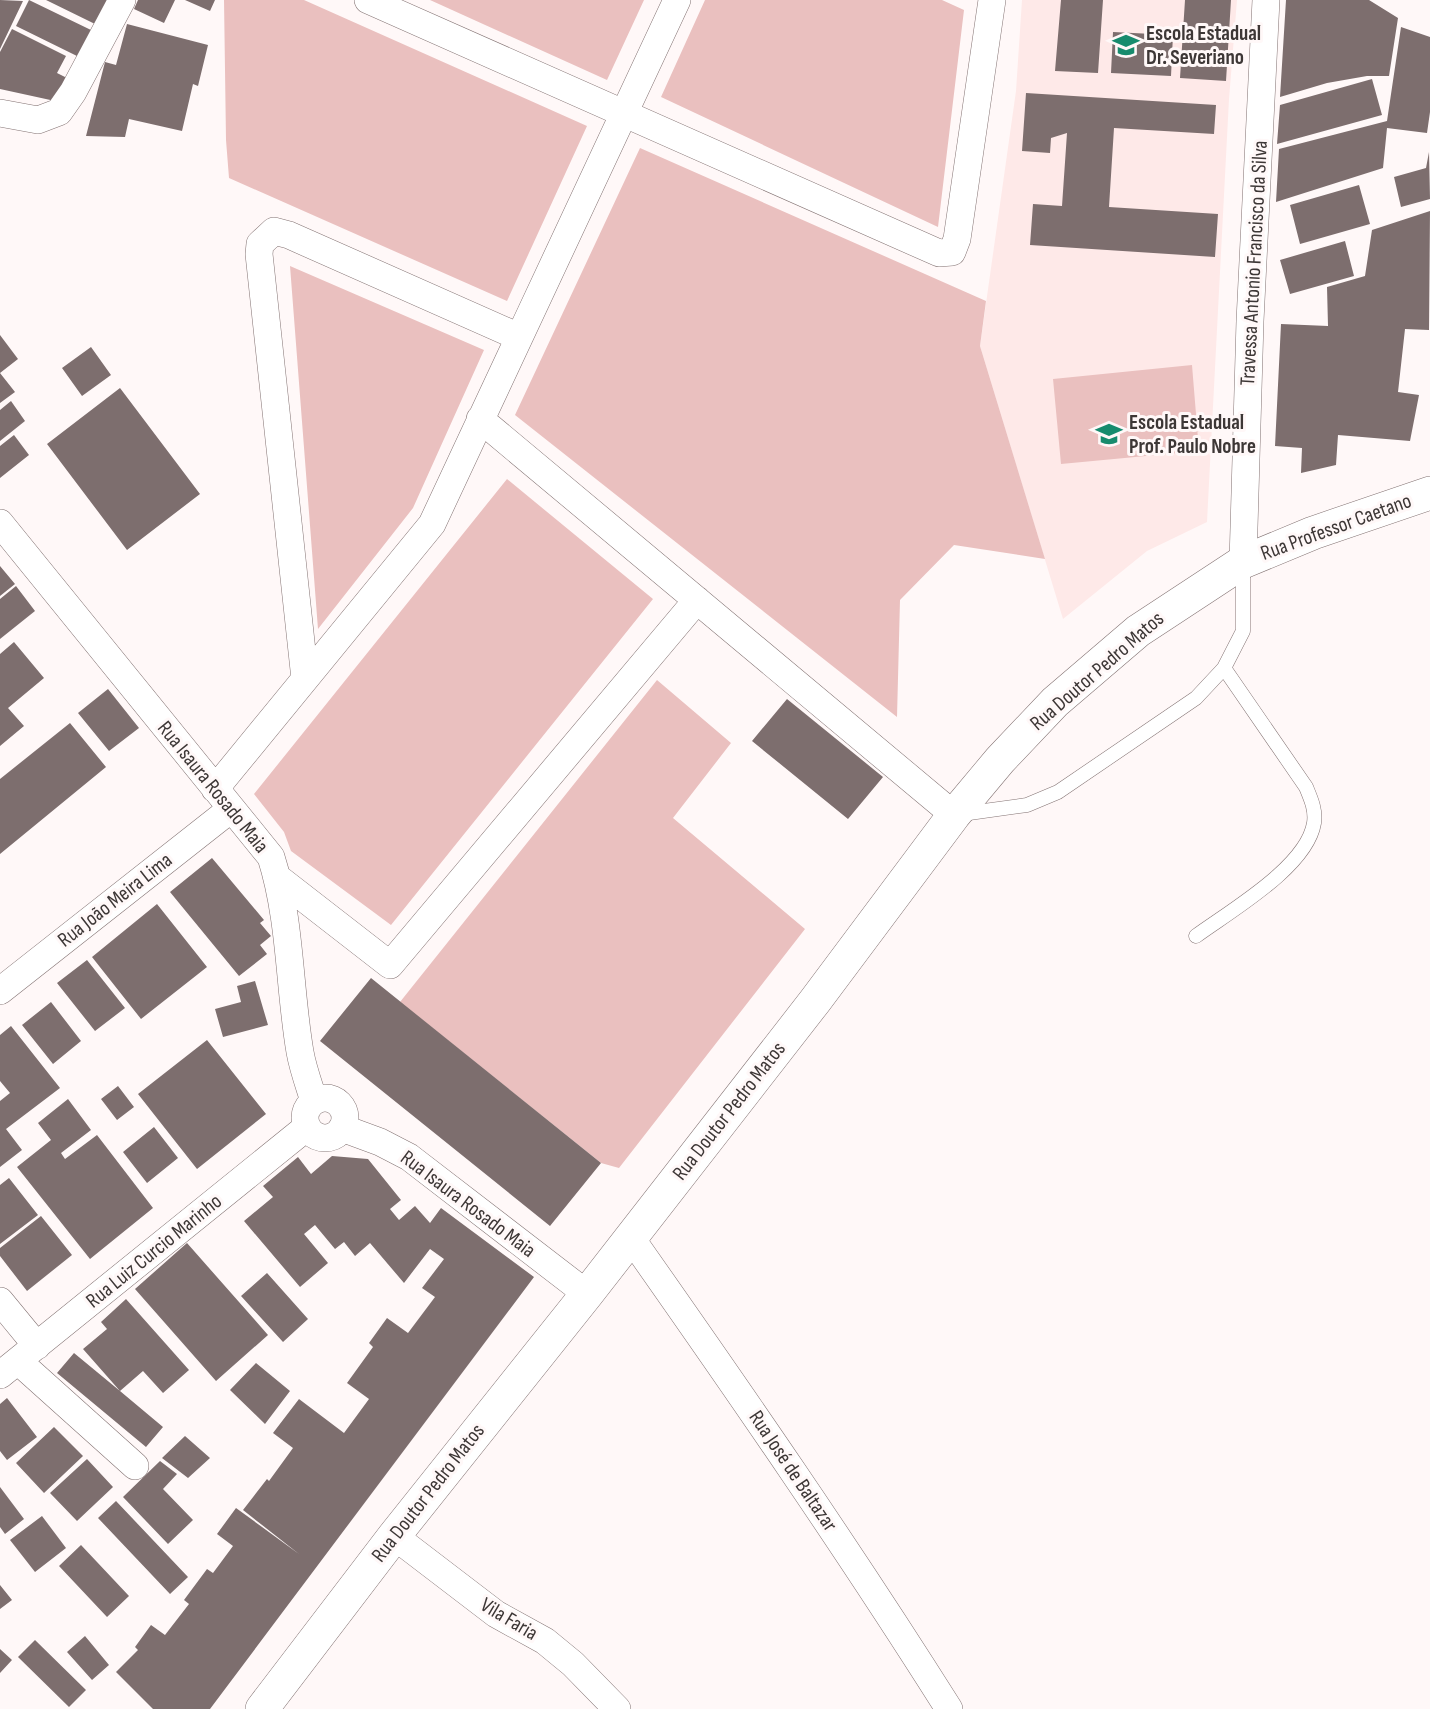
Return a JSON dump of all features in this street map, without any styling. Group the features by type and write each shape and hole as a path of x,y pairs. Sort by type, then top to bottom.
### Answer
{"main road":[{"name":"Rua Professor Caetano","path":"1243,562 1313,533 1430,493"},
{"name":"Rua Doutor Pedro Matos","path":"262,1709 394,1536 587,1294 815,1001 954,815 1000,760 1055,702 1138,631 1243,562"}],"street":[{"path":"0,113 38,120 59,112 73,92 122,0"},
{"path":"368,0 939,254 949,254 954,249 957,238 992,0"},
{"name":"Rua João Meira Lima","path":"0,991 223,799 305,679 432,524 677,0"},
{"name":"Travessa Antonio Francisco da Silva","path":"1243,562 1250,321 1266,0"},
{"path":"305,679 260,266 260,244 274,231 289,235 519,338"},
{"path":"480,420 954,815"},
{"name":"Rua Isaura Rosado Maia","path":"0,523 271,857 278,878 301,1054 314,1101"},
{"path":"278,878 390,965 697,600"},
{"path":"325,1097 336,1101 344,1111 342,1128 333,1136 321,1138 315,1136 307,1127 306,1110 314,1101 325,1097"},
{"name":"Rua Luiz Curcio Marinho","path":"18,1360 307,1127"},
{"name":"Rua Isaura Rosado Maia","path":"342,1128 381,1142 409,1157 587,1294"},
{"name":"Rua José de Baltazar","path":"631,1238 753,1412 886,1609 949,1709"},
{"path":"0,1301 18,1360 135,1466"},
{"name":"Vila Faria","path":"394,1536 496,1614 545,1641 573,1664 617,1709"}],"lane":[{"path":"954,815 1027,805 1058,792 1196,698 1224,668 1243,631 1243,562"},
{"path":"1196,936 1278,876 1308,842 1314,822 1313,805 1306,787 1224,668"}],"shaded area":[{"path":"224,0 304,0 587,126 507,301 229,178 226,140"},
{"path":"430,0 644,0 607,80"},
{"path":"705,0 942,0 964,10 938,227 661,97"},
{"name":"Escola Estadual Prof. Paulo Nobre","path":"1022,0 1237,0 1229,99 1207,522 1147,551 1063,619 980,346 1016,91"},
{"path":"640,148 986,301 980,346 1045,559 954,545 900,600 897,717 515,415"},
{"path":"290,266 484,350 413,508 318,629"},
{"path":"1192,365 1199,451 1061,464 1053,379"},
{"path":"507,479 653,599 391,925 291,851 284,832 254,794"},
{"path":"657,680 731,743 673,818 805,929 619,1168 601,1163 400,1002"}],"building":[{"path":"0,0 23,1 0,49"},
{"path":"29,0 91,30 79,57 16,26"},
{"path":"46,0 107,0 95,24"},
{"path":"138,0 175,0 164,23 134,9"},
{"path":"185,0 215,0 210,11"},
{"path":"1061,0 1103,0 1098,73 1055,71"},
{"path":"1185,0 1231,0 1226,81 1180,78"},
{"path":"1286,0 1369,0 1398,18 1389,76 1367,76 1327,83 1280,97"},
{"path":"127,24 208,45 198,86 193,84 182,131 129,119 125,137 86,136 105,62 116,65"},
{"path":"1401,27 1430,37 1430,112 1427,133 1387,128 1383,168 1276,202 1279,149 1387,121"},
{"path":"12,29 66,56 57,73 67,78 55,101 0,89 0,52"},
{"path":"1113,32 1173,35 1171,76 1111,73"},
{"path":"1372,79 1382,115 1277,144 1280,105"},
{"path":"1026,93 1216,105 1214,134 1114,128 1109,207 1218,214 1215,257 1030,245 1033,204 1062,206 1067,133 1051,138 1050,153 1022,151"},
{"path":"1429,152 1430,199 1401,207 1394,177 1426,168"},
{"path":"1359,185 1370,224 1300,244 1290,205"},
{"path":"1430,211 1429,330 1405,329 1398,392 1419,395 1410,441 1338,435 1336,465 1301,473 1302,448 1275,446 1281,324 1328,326 1327,287 1365,276 1372,230"},
{"path":"1345,241 1354,276 1290,294 1280,260"},
{"path":"0,335 18,359 0,373"},
{"path":"91,347 111,375 82,396 62,368"},
{"path":"0,373 15,392 0,403"},
{"path":"120,388 200,494 127,550 47,444"},
{"path":"11,401 25,421 0,441 0,410"},
{"path":"14,435 29,455 0,478 0,446"},
{"path":"0,566 15,584 0,596"},
{"path":"16,586 35,611 0,639 0,599"},
{"path":"14,642 44,678 8,708 24,726 0,746 0,654"},
{"path":"108,689 139,728 109,751 78,713"},
{"path":"787,699 883,777 848,819 752,741"},
{"path":"70,723 106,767 0,854 0,779"},
{"path":"212,858 264,920 260,923 271,936 260,945 267,954 239,976 170,892"},
{"path":"157,904 207,967 141,1019 92,957"},
{"path":"87,960 125,1008 95,1031 57,983"},
{"path":"371,978 601,1163 550,1226 320,1041"},
{"path":"255,981 268,1025 223,1037 215,1009 241,1002 237,986"},
{"path":"51,1002 81,1041 53,1064 22,1025"},
{"path":"11,1026 60,1088 6,1129 22,1150 0,1167 0,1101 10,1093 0,1081 0,1035"},
{"path":"207,1040 266,1114 197,1169 138,1094"},
{"path":"118,1086 134,1107 117,1120 101,1099"},
{"path":"68,1099 91,1130 61,1153 65,1159 97,1135 153,1208 90,1259 17,1167 51,1140 38,1123"},
{"path":"154,1127 178,1158 147,1183 123,1152"},
{"path":"332,1156 368,1159 401,1200 390,1209 399,1220 415,1206 430,1223 441,1208 534,1277 210,1709 153,1709 116,1672 138,1650 135,1647 151,1625 165,1635 189,1604 184,1600 207,1569 213,1573 233,1546 217,1534 236,1508 299,1554 243,1510 267,1479 269,1481 293,1448 273,1433 299,1399 344,1433 369,1399 347,1383 373,1347 369,1343 387,1318 408,1333 435,1297 422,1288 444,1259 430,1249 404,1283 370,1243 355,1256 344,1242 335,1249 315,1225 304,1234 328,1263 300,1287 244,1221 273,1197 263,1186 298,1157 311,1174"},
{"path":"9,1178 38,1215 0,1244 0,1185"},
{"path":"41,1216 72,1255 27,1291 0,1256 0,1248"},
{"path":"187,1243 268,1335 216,1381 135,1289"},
{"path":"267,1273 308,1319 283,1342 241,1296"},
{"path":"126,1299 189,1370 163,1393 143,1371 120,1391 83,1349 107,1329 101,1322"},
{"path":"74,1353 163,1427 146,1447 57,1373"},
{"path":"256,1363 290,1391 265,1424 230,1390"},
{"path":"7,1398 37,1437 7,1460 0,1451 0,1404"},
{"path":"54,1427 83,1456 44,1493 16,1463"},
{"path":"185,1436 210,1458 188,1478 162,1458"},
{"path":"87,1459 113,1487 77,1521 50,1493"},
{"path":"160,1461 177,1474 163,1489 193,1520 168,1544 123,1497"},
{"path":"0,1487 24,1519 5,1534 0,1527"},
{"path":"116,1501 188,1577 170,1594 98,1518"},
{"path":"42,1516 66,1548 35,1572 10,1540"},
{"path":"81,1545 129,1596 107,1617 59,1566"},
{"path":"0,1585 12,1600 0,1609"},
{"path":"85,1636 109,1665 92,1680 67,1652"},
{"path":"35,1640 86,1690 69,1707 18,1657"},
{"path":"0,1649 12,1660 0,1673"}],"place":[{"name":"Escola Estadual Dr. Severiano","path":"1126,45"},
{"name":"Escola Estadual Prof. Paulo Nobre","path":"1109,434"}]}
